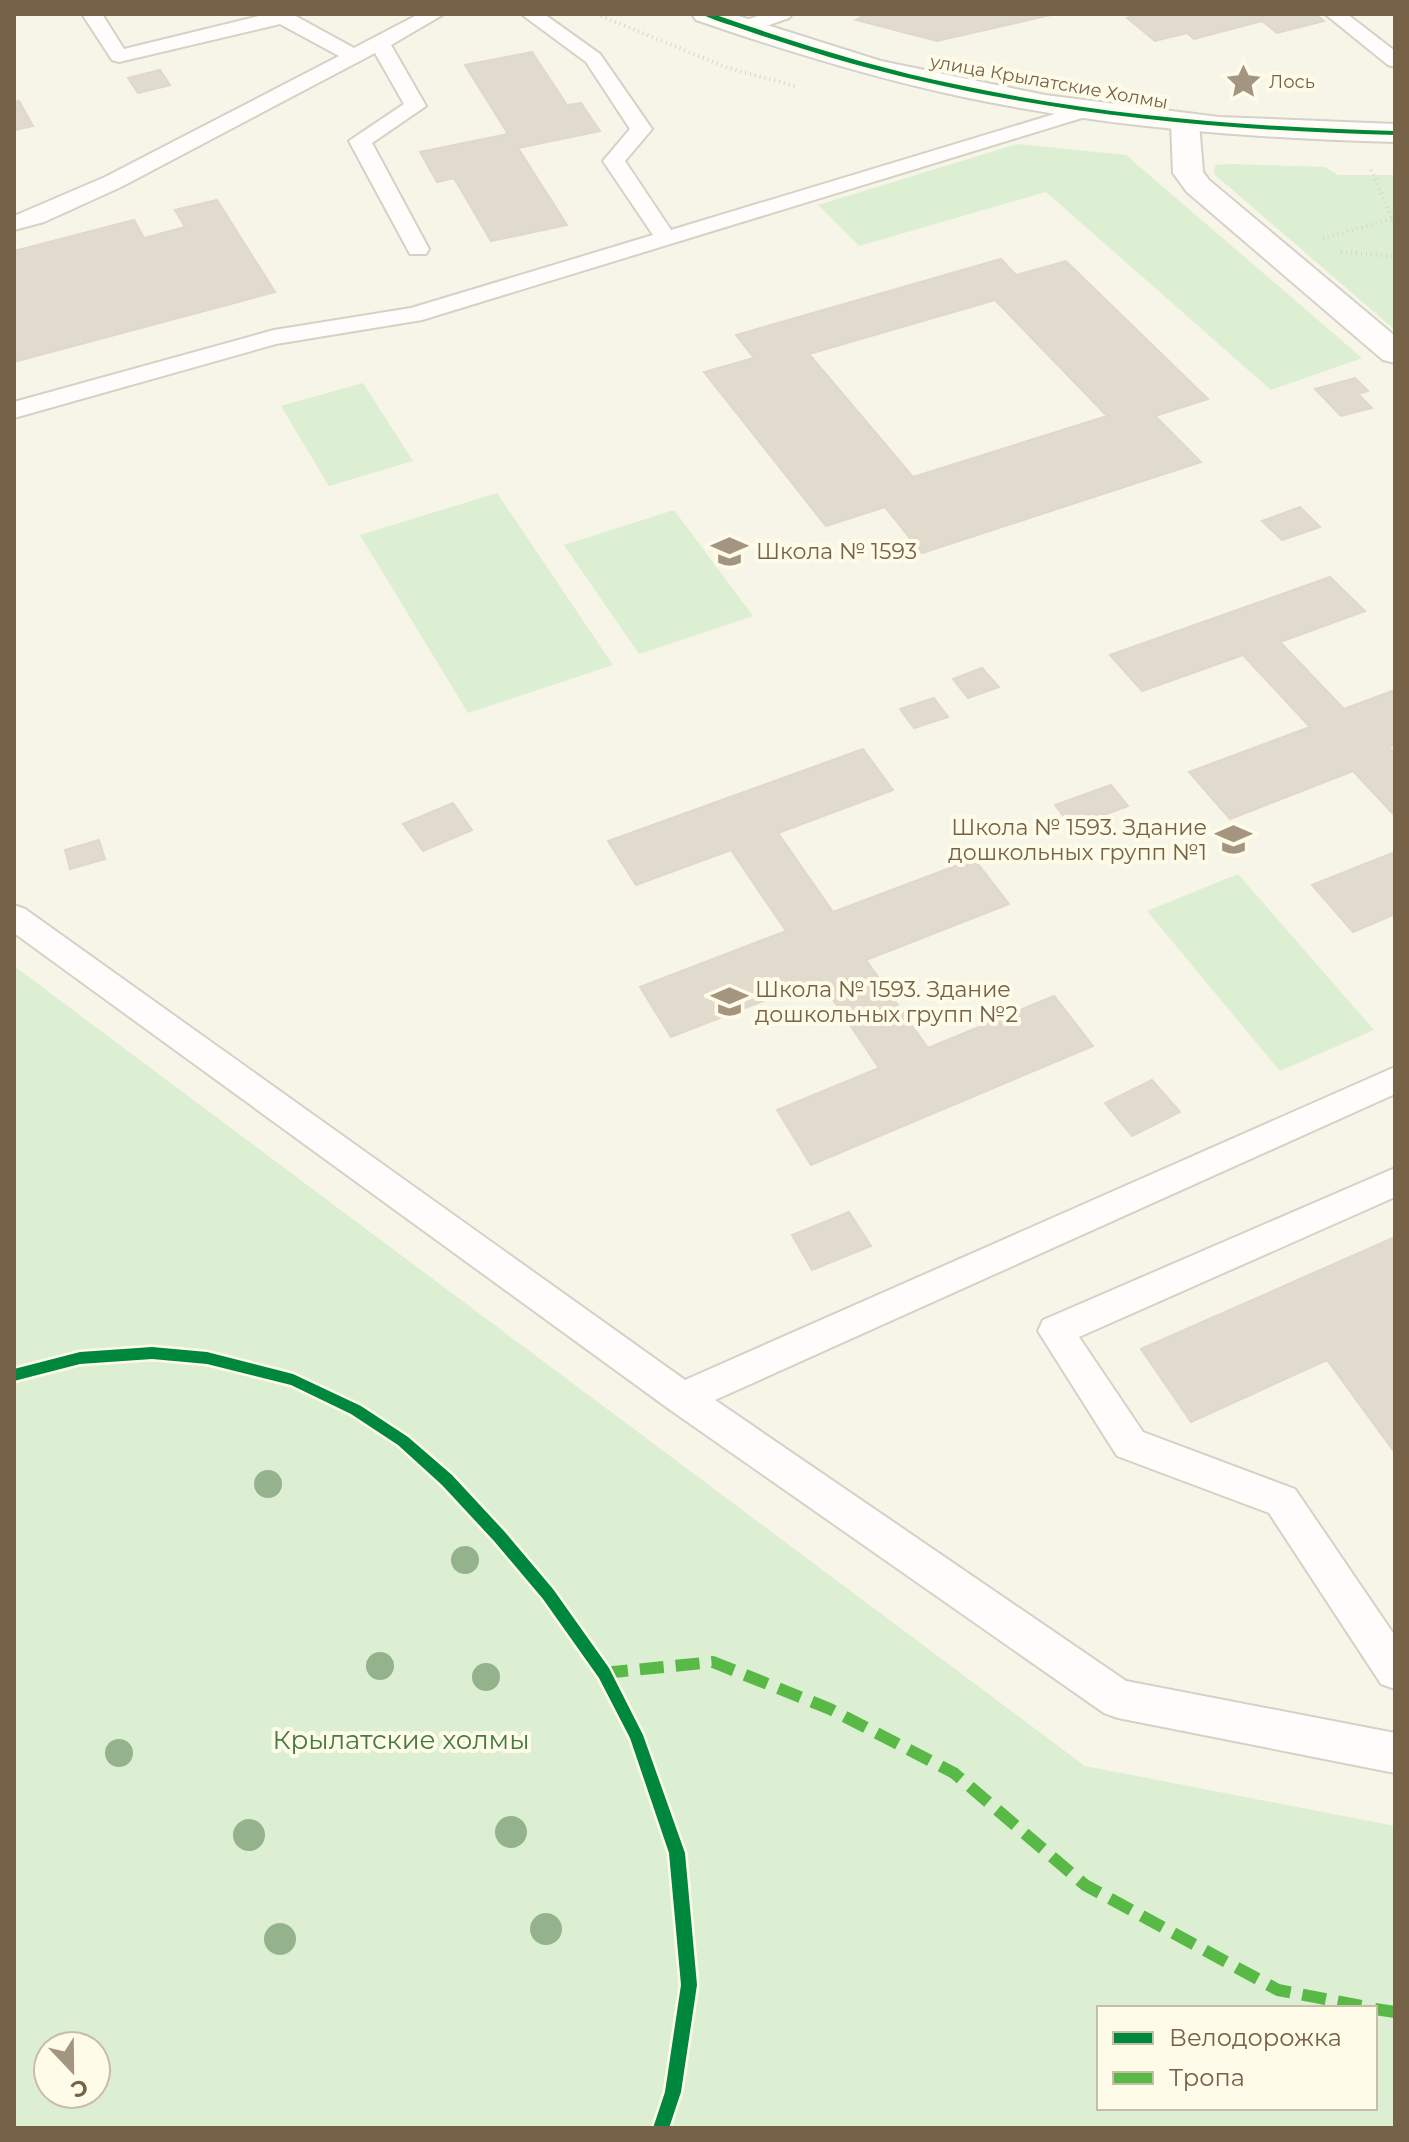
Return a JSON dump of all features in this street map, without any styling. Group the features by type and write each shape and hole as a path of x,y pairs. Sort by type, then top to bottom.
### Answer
{"street":[{"name":"улица Крылатские Холмы","path":"706,14 861,65 1088,110 1185,123 1309,132 1395,133"},
{"path":"1185,123 1188,173 1198,186 1395,353"}],"lane":[{"path":"92,14 119,56 280,16 354,56"},
{"path":"14,223 36,217 113,182 434,14"},
{"path":"531,14 593,58 641,129 614,161 666,238"},
{"path":"743,28 782,14"},
{"path":"1335,14 1395,61"},
{"path":"379,42 416,106 360,141 418,249"},
{"path":"14,410 274,337 414,315 1088,110"},
{"path":"14,917 682,1398 1118,1699 1395,1753"},
{"path":"682,1398 1395,1080"},
{"path":"1395,1182 1055,1331 1130,1444 1282,1501 1395,1670"}],"path":[{"path":"1369,165 1395,225"},
{"path":"1313,241 1394,218"},
{"path":"1332,251 1395,256"}],"green space":[{"path":"1017,144 1126,155 1362,358 1271,390 1046,192 859,246 818,205"},
{"path":"1215,165 1325,167 1338,175 1395,175 1395,330 1214,174"},
{"path":"363,383 413,461 329,486 281,406"},
{"path":"497,493 613,665 468,713 360,535"},
{"path":"674,510 753,616 639,654 564,545"},
{"path":"1238,874 1374,1030 1280,1071 1147,911"},
{"name":"Крылатские холмы","path":"14,966 1085,1766 1395,1826 1395,2128 14,2128"}],"building":[{"path":"867,14 1055,14 937,41 856,20"},
{"path":"1140,14 1315,14 1324,21 1277,33 1262,21 1194,39 1187,33 1155,41 1127,18"},
{"path":"532,52 567,105 581,103 600,131 518,148 567,225 491,241 454,178 437,182 420,152 508,134 465,65"},
{"path":"160,70 170,85 138,93 128,78"},
{"path":"19,101 33,126 14,130 14,102"},
{"path":"217,200 275,292 14,362 14,251 134,220 144,238 185,227 175,210"},
{"path":"1001,259 1016,275 1066,261 1208,399 1155,416 1201,462 922,553 885,507 826,526 704,372 754,358 736,335","holes":["995,300 1107,416 913,477 809,354"]},
{"path":"1355,378 1368,391 1358,394 1372,408 1341,416 1315,389"},
{"path":"1300,507 1320,527 1282,540 1262,521"},
{"path":"1330,577 1365,611 1280,642 1344,709 1395,690 1395,744 1389,747 1395,753 1395,816 1353,771 1230,819 1189,772 1310,727 1243,655 1142,691 1110,655"},
{"path":"982,668 999,687 968,698 953,679"},
{"path":"934,698 948,717 914,728 900,709"},
{"path":"863,749 893,790 778,833 833,912 974,859 1009,904 866,960 928,1048 1054,996 1093,1046 811,1165 777,1110 879,1068 819,979 671,1037 640,987 786,931 731,850 636,885 608,841"},
{"path":"1111,785 1128,806 1072,827 1055,805"},
{"path":"453,803 472,830 423,851 403,824"},
{"path":"99,840 105,859 70,869 65,850"},
{"path":"1395,852 1395,914 1353,932 1312,885"},
{"path":"1152,1080 1180,1112 1132,1136 1105,1103"},
{"path":"849,1212 871,1246 812,1270 792,1235"},
{"path":"1395,1237 1395,1453 1327,1360 1191,1422 1141,1349"}],"marked path":[{"path":"604,1673 713,1662 830,1709 954,1773 1085,1885 1278,1990 1362,2006"},
{"path":"1377,2009 1395,2012"}],"cycle path":[{"path":"706,14 789,43 873,67 959,88 1045,104 1219,125 1395,133"},
{"path":"14,1375 80,1358 152,1353 207,1358 293,1380 356,1410 403,1441 447,1480 499,1536 548,1594 604,1673 636,1735 677,1853 689,1985 673,2092 661,2128"}],"place":[{"name":"Лось","path":"1243,82"},
{"name":"Школа № 1593","path":"730,551"},
{"name":"Школа № 1593. Здание дошкольных групп №1","path":"1233,840"},
{"name":"Школа № 1593. Здание дошкольных групп №2","path":"729,1002"}]}
